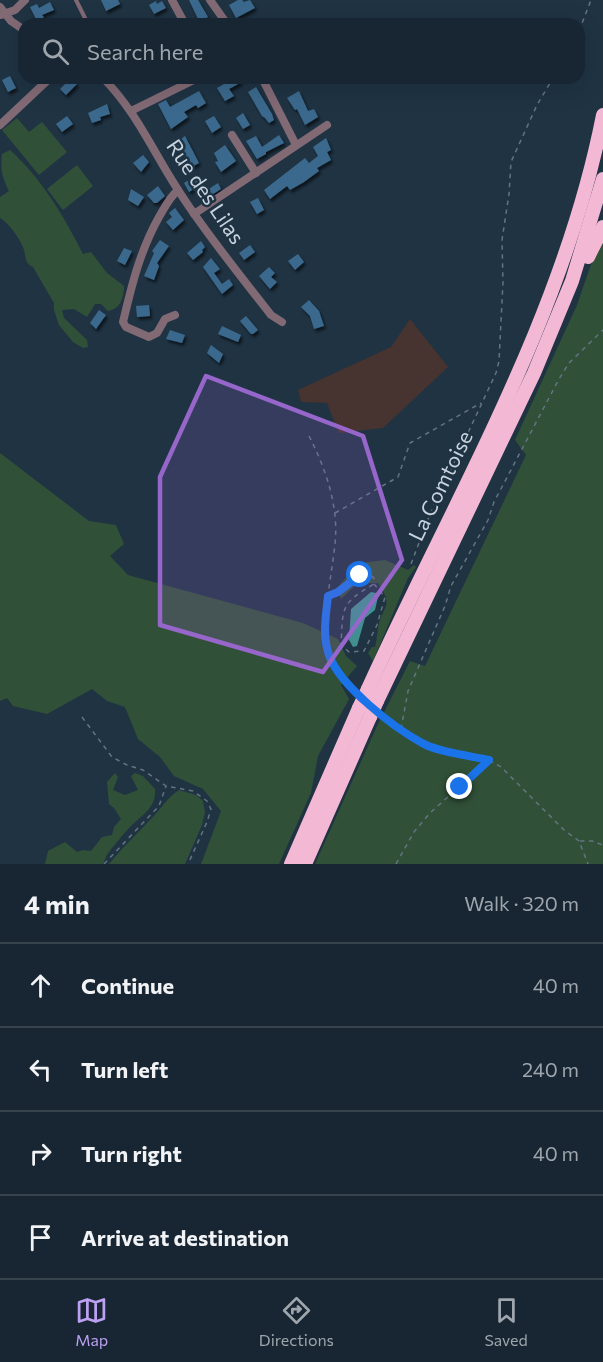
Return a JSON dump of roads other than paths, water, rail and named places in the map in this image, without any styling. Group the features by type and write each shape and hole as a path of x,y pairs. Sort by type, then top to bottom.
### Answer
{"highway":[{"name":"La Comtoise","path":"291,864 368,705 537,328 579,213 603,115"},
{"name":"La Comtoise","path":"305,864 368,705 377,701 504,440 557,321 583,247 603,179"},
{"path":"557,321 603,227"}],"street":[{"path":"2,12 15,10 25,0"},
{"path":"172,0 182,18"},
{"path":"210,0 222,18"},
{"path":"2,12 18,25"},
{"path":"0,125 44,84"},
{"name":"Rue des Lilas","path":"109,84 131,111 194,214 271,315 282,322"},
{"path":"131,111 186,84"},
{"path":"265,84 296,146"},
{"path":"194,214 327,125"},
{"path":"232,135 256,173"},
{"path":"175,315 165,319 157,333 149,337 126,327 123,322 144,245 170,197 178,190"}],"lane":[{"path":"76,0 85,18"}]}
